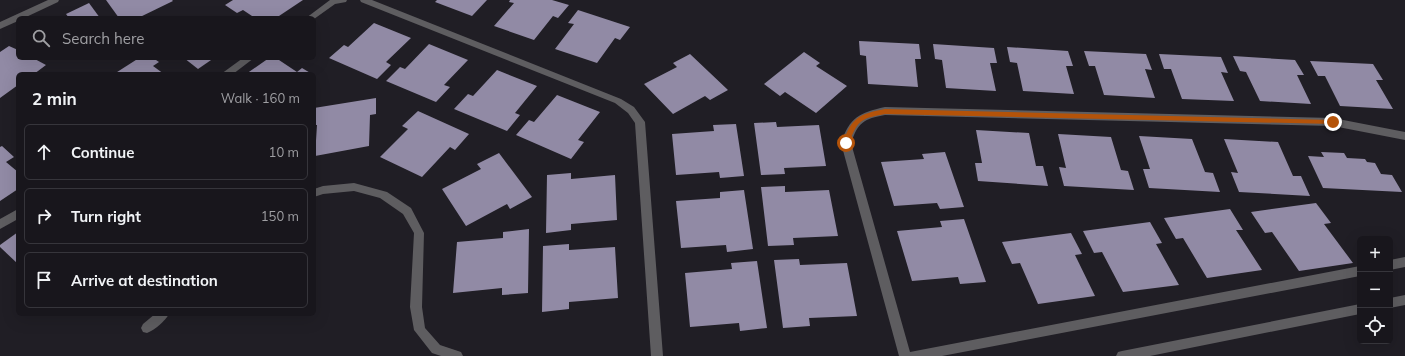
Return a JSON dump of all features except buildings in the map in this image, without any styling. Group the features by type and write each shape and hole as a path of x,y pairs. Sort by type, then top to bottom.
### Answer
{"street":[{"path":"21,16 55,0"},
{"path":"313,16 334,2 343,0"},
{"path":"364,0 618,101 631,110 640,122 657,356"},
{"path":"0,26 16,18"},
{"path":"229,72 247,60"},
{"path":"905,356 846,143 850,131 858,120 870,114 885,111 1333,122 1405,136"},
{"path":"316,192 323,190 354,187 383,195 407,211 419,233 416,307 420,330 436,349 457,356"},
{"path":"0,225 16,214"},
{"path":"1393,264 1405,262"},
{"path":"913,356 1357,272"},
{"path":"1393,302 1405,300"},
{"path":"1122,356 1357,310"},
{"path":"147,328 161,316"}],"route":[{"path":"846,143 850,131 858,120 870,114 885,111 1333,122"}]}
